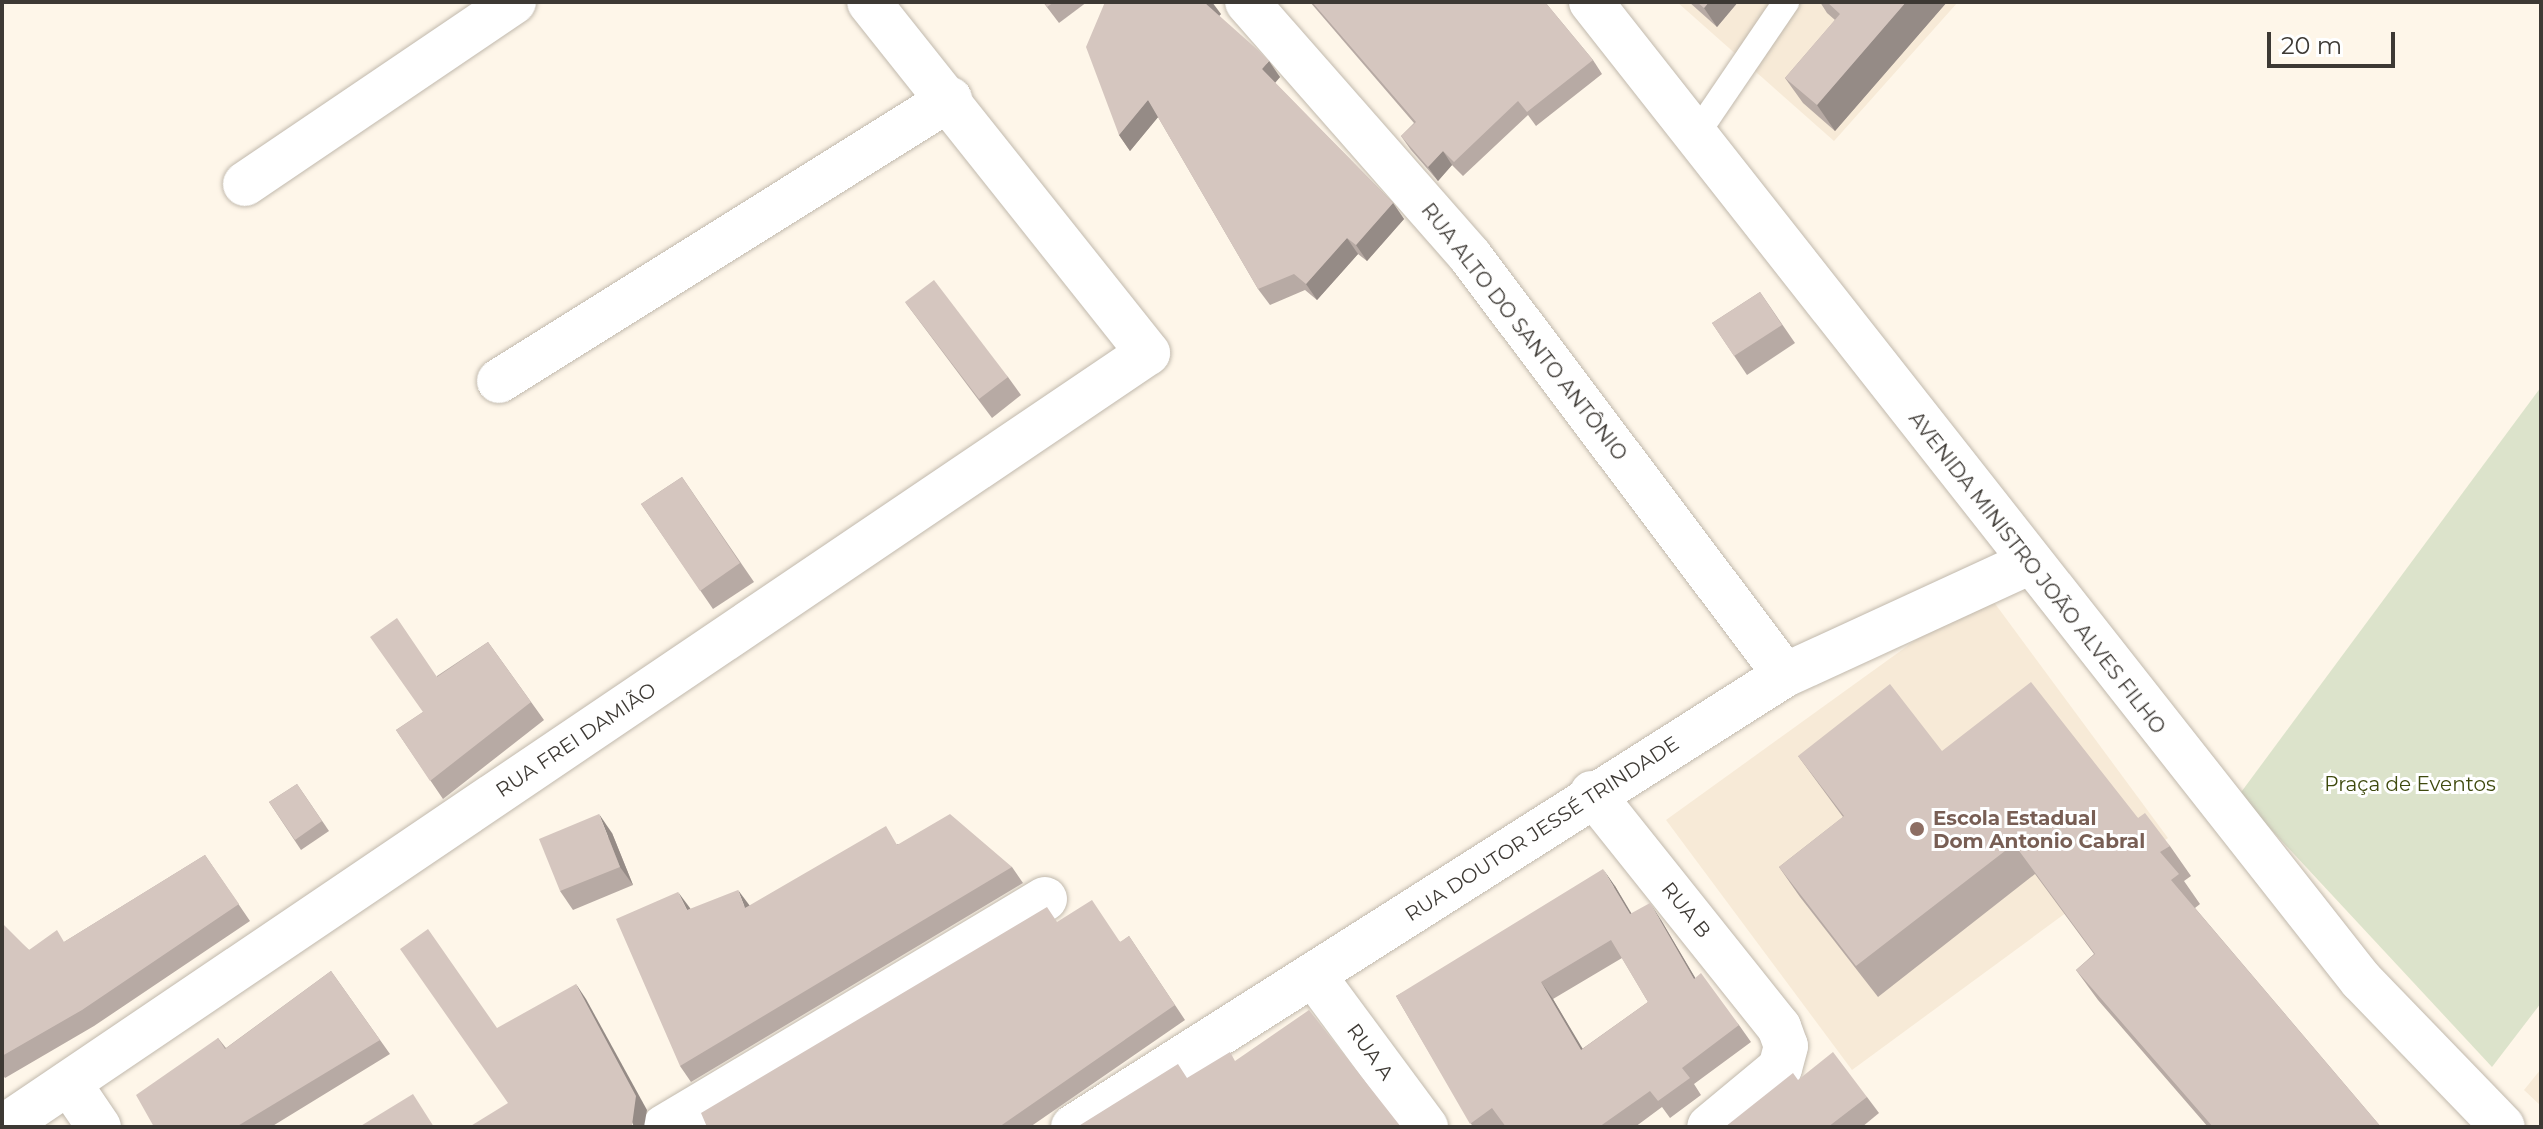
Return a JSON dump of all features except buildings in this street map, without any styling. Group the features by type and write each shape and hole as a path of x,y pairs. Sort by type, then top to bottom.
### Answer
{"street":[{"path":"245,184 514,2"},
{"path":"499,381 950,99 869,2"},
{"name":"AVENIDA MINISTRO JOÃO ALVES FILHO","path":"1591,2 1693,139 2361,980 2503,1127"},
{"name":"RUA ALTO DO SANTO ANTÔNIO","path":"1265,8 1470,256 1785,675"},
{"name":"RUA FREI DAMIÃO","path":"3,1127 1148,353 950,99"},
{"name":"RUA DOUTOR JESSÉ TRINDADE","path":"1073,1127 1315,977 1592,793 1785,675 2029,563"},
{"name":"RUA B","path":"1592,793 1779,1027 1786,1046 1780,1068 1709,1127"},
{"path":"664,1127 1045,899"},
{"name":"RUA A","path":"1315,977 1426,1127"},
{"path":"69,1083 99,1127"}],"lane":[{"path":"1693,139 1786,2"}],"shaded area":[{"path":"1677,2 1958,2 1834,141"},
{"name":"Escola Estadual Dom Antonio Cabral","path":"1985,590 2168,838 1852,1070 1666,820"},
{"path":"2541,1069 2541,1106 2524,1090"}],"green space":[{"name":"Praça de Eventos","path":"2541,387 2541,1003 2492,1067 2239,795"}],"place":[{"name":"Escola Estadual Dom Antonio Cabral","path":"1917,829"}]}
